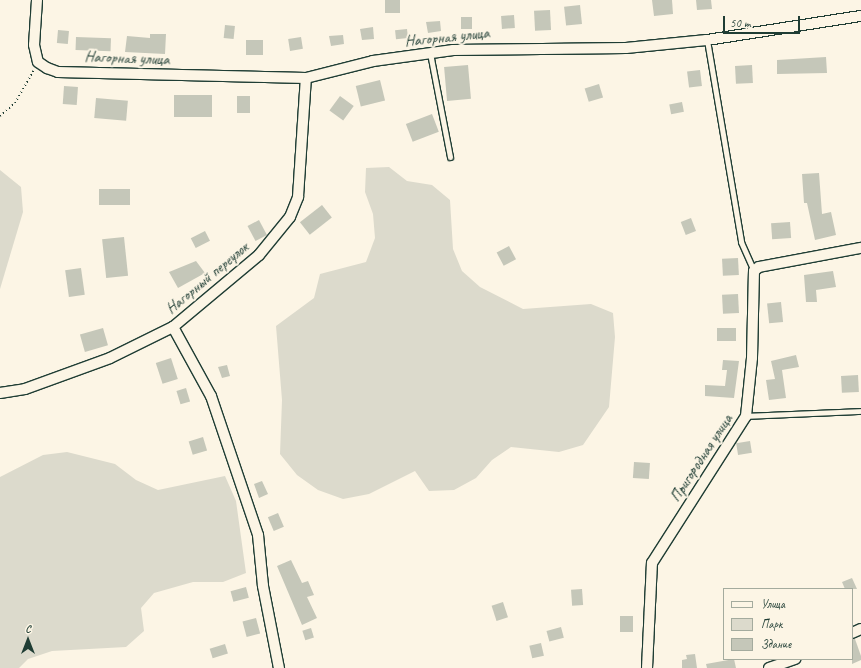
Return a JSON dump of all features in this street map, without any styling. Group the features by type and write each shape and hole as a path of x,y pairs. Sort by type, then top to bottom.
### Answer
{"street":[{"path":"36,0 34,45 38,62"},
{"name":"Нагорная улица","path":"38,62 58,72 306,78 373,61 430,53 499,47 626,48 707,40 861,16"},
{"name":"Нагорный переулок","path":"0,393 25,389 110,358 173,327 259,255 290,217 301,182 306,78"},
{"path":"754,271 759,267 861,248"},
{"name":"Пригородная улица","path":"647,668 652,562 746,416 752,358 754,271"},
{"path":"173,327 211,396 258,535 263,586 279,668"},
{"path":"769,668 792,660"}],"lane":[{"path":"707,40 741,242 754,271"},
{"path":"430,53 450,156"},
{"path":"746,416 861,411"}],"path":[{"path":"0,116 15,103 38,62"}],"green space":[{"path":"389,167 407,181 432,185 450,200 453,249 462,271 480,287 523,309 591,304 613,313 615,337 609,407 583,445 559,452 511,447 492,460 476,478 454,490 429,491 415,471 369,494 343,499 318,490 297,475 280,454 282,400 276,326 314,298 320,274 366,262 375,238 373,214 365,192 366,168"},
{"path":"0,170 21,187 23,212 0,289"},
{"path":"67,452 115,464 136,480 158,490 225,476 236,501 246,573 223,582 193,582 154,593 141,608 144,631 126,647 52,651 28,659 19,668 0,668 0,477 43,455"}],"building":[{"path":"385,0 400,0 400,13 385,13"},
{"path":"652,0 672,0 673,14 654,16"},
{"path":"696,0 711,0 712,9 697,10"},
{"path":"580,5 582,24 566,26 564,7"},
{"path":"550,10 551,30 535,31 534,11"},
{"path":"514,15 515,28 502,29 501,16"},
{"path":"461,17 472,17 472,29 461,29"},
{"path":"440,21 441,31 428,33 426,22"},
{"path":"225,25 235,26 234,39 224,38"},
{"path":"373,27 374,39 362,40 360,29"},
{"path":"407,29 408,38 396,39 395,30"},
{"path":"58,30 69,31 68,44 57,43"},
{"path":"150,34 166,34 165,54 125,52 127,36 150,38"},
{"path":"343,35 344,44 331,46 329,36"},
{"path":"76,37 111,38 111,51 76,50"},
{"path":"301,37 303,49 290,51 288,39"},
{"path":"246,40 263,40 263,55 246,55"},
{"path":"826,57 827,73 777,74 777,60"},
{"path":"468,65 471,99 447,101 444,67"},
{"path":"752,65 753,83 736,84 735,66"},
{"path":"700,70 702,86 689,87 687,72"},
{"path":"380,80 385,100 361,106 356,86"},
{"path":"599,84 603,97 589,102 585,88"},
{"path":"64,86 78,87 77,105 63,104"},
{"path":"174,95 212,95 212,117 174,117"},
{"path":"237,96 250,96 250,113 237,113"},
{"path":"340,96 354,106 343,121 329,111"},
{"path":"96,98 128,101 126,121 94,118"},
{"path":"682,102 684,112 671,114 669,104"},
{"path":"432,114 439,132 413,142 406,124"},
{"path":"819,173 822,214 831,212 836,235 815,240 807,203 804,203 802,174"},
{"path":"99,189 130,189 130,205 99,205"},
{"path":"322,205 332,218 310,235 300,222"},
{"path":"691,218 696,231 686,235 681,222"},
{"path":"259,220 267,235 256,241 248,226"},
{"path":"790,222 791,238 772,239 771,223"},
{"path":"205,231 210,241 196,248 191,238"},
{"path":"124,237 128,276 106,278 102,239"},
{"path":"509,246 516,259 504,266 497,253"},
{"path":"738,258 739,275 723,276 722,259"},
{"path":"196,261 205,273 178,288 169,272"},
{"path":"81,268 85,295 69,297 65,270"},
{"path":"833,271 836,287 816,290 817,302 806,302 804,275"},
{"path":"738,294 739,313 723,314 722,295"},
{"path":"781,302 783,322 769,323 767,303"},
{"path":"103,328 108,345 85,352 80,335"},
{"path":"717,328 736,328 736,341 717,341"},
{"path":"796,355 799,367 782,370 786,398 769,400 766,380 775,379 771,361"},
{"path":"171,358 178,379 163,384 156,363"},
{"path":"723,360 739,361 734,398 705,396 705,385 725,386 727,370 722,370"},
{"path":"227,365 230,376 222,378 218,367"},
{"path":"858,375 859,392 842,393 841,376"},
{"path":"186,388 190,401 181,404 176,391"},
{"path":"203,437 207,450 193,455 189,441"},
{"path":"750,441 752,453 738,455 736,443"},
{"path":"634,462 650,463 649,479 633,478"},
{"path":"262,481 268,494 259,498 254,484"},
{"path":"278,513 284,527 274,531 268,517"},
{"path":"291,560 302,583 308,581 314,595 307,597 317,618 302,625 277,566"},
{"path":"852,578 857,589 845,588 842,582"},
{"path":"246,587 249,598 233,602 231,591"},
{"path":"582,589 583,605 572,606 571,590"},
{"path":"503,602 508,617 497,621 492,606"},
{"path":"620,616 633,616 633,632 620,632"},
{"path":"256,618 260,633 247,637 242,622"},
{"path":"561,627 564,638 549,642 547,631"},
{"path":"311,628 314,638 305,640 302,631"},
{"path":"853,639 855,639 861,660 852,664"},
{"path":"541,643 544,656 532,658 529,646"},
{"path":"225,644 228,654 213,658 210,649"},
{"path":"695,654 697,668 682,668 682,660 687,659 686,655"},
{"path":"734,660 736,668 707,668 706,664"}]}
